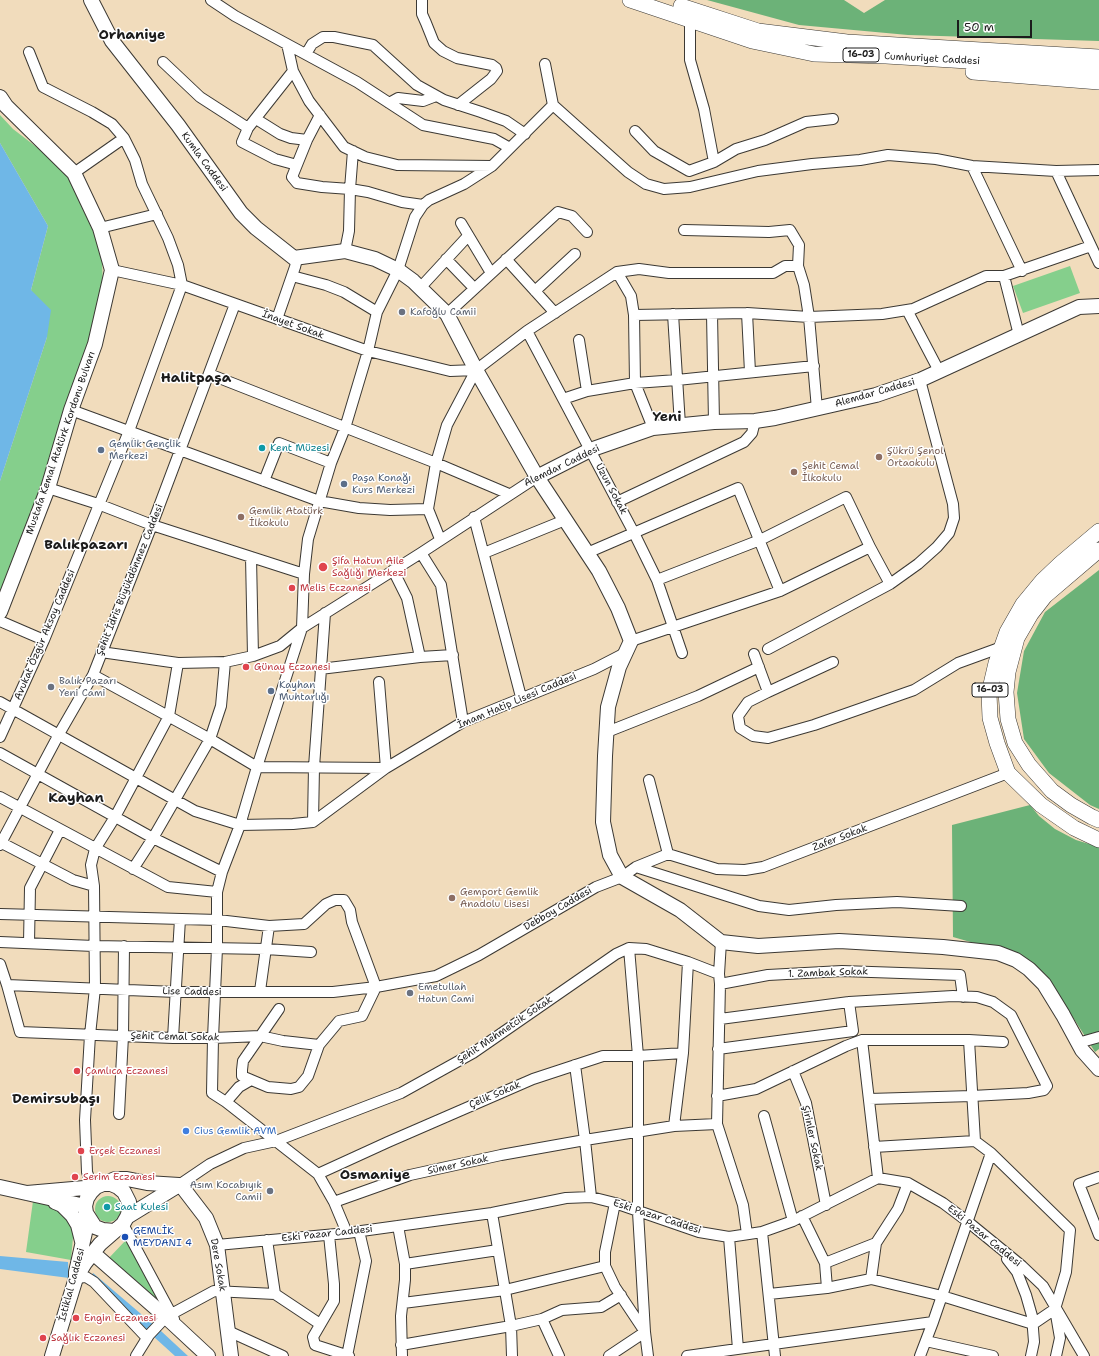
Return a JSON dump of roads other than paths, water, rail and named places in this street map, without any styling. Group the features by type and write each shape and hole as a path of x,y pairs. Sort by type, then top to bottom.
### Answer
{"main road":[{"name":"Cumhuriyet Caddesi","path":"630,0 684,7 752,41 814,54 886,56 1099,69"},
{"name":"Cumhuriyet Caddesi","path":"662,0 758,31 847,42 1099,57"},
{"path":"814,54 850,61 1099,82"},
{"path":"1073,55 1099,54"},
{"name":"16-03","path":"1099,530 1096,548 1045,596 1031,614 1017,638 1008,672 1006,692 1008,719 1015,743 1029,765 1052,791 1070,805 1099,820"},
{"name":"16-03","path":"1096,548 1042,581 1023,604 1007,632 996,663 989,693 990,718 1008,773 1041,804 1074,828 1099,840"}],"street":[{"name":"Kumla Caddesi","path":"91,0 112,41 178,125 241,213 256,228 294,258"},
{"path":"212,0 234,16 357,82 423,125 494,139 510,148"},
{"path":"422,0 422,14 434,43 443,52 457,58 492,65 496,68 497,71 491,79 458,105"},
{"path":"684,7 690,60 704,109 714,162"},
{"path":"306,54 312,44 323,37 340,38 373,45 417,85 444,100 506,121 525,134"},
{"path":"287,44 293,71 309,101 344,147 364,157 397,164 492,166"},
{"path":"30,52 43,87 112,124 124,138 135,160 142,184 168,238 178,265 182,285"},
{"path":"163,62 200,97 248,128"},
{"path":"545,64 553,105 628,172 646,184 664,189 690,187 758,171 888,156 936,159 972,166 1056,171 1099,170"},
{"path":"293,71 248,128 242,142 275,159 297,165"},
{"path":"389,103 398,98 423,101 436,96"},
{"path":"0,97 6,106 74,173 100,228 112,270"},
{"path":"346,1233 334,1202 318,1174 226,1102 212,1093 218,920 217,892 222,872 240,824 256,766 302,628 304,574 308,539 331,463 345,428 368,352 377,312 398,270 415,217 423,205 429,200 464,184 492,166 553,105"},
{"path":"320,116 307,140 292,177 297,183 322,187 350,188 402,202 423,205"},
{"path":"256,119 280,134 291,138 307,140"},
{"path":"635,131 654,151 689,171 714,162 736,149 765,140 806,122 833,119"},
{"path":"74,173 124,138"},
{"path":"345,252 349,231 353,152"},
{"path":"972,166 1022,271"},
{"path":"689,171 690,187"},
{"path":"1056,171 1099,263"},
{"path":"447,314 558,212 572,216 587,232"},
{"path":"100,228 157,214"},
{"path":"461,223 491,273"},
{"path":"684,230 769,232 790,230 799,245 798,266 804,285 809,317 817,409"},
{"path":"420,288 468,236"},
{"path":"634,315 747,313 809,317 882,314 913,309 986,276 1004,276 1022,271 1090,246"},
{"path":"277,319 296,263 294,258 345,252 375,259 398,270 420,288 447,314 476,370 537,477 599,570 618,608 628,647 619,668 608,706 604,756 603,822 610,855 622,877 680,910 722,942 758,946 839,941 943,947 998,953 1016,960 1029,969 1044,984 1082,1050 1099,1068"},
{"path":"535,291 575,254"},
{"path":"446,259 474,288"},
{"path":"506,260 555,313"},
{"path":"440,540 428,509 436,463 447,425 476,370 527,331 617,272 640,269 669,273 773,274 785,266 798,266"},
{"name":"İnayet Sokak","path":"112,270 182,285 368,352 450,372 476,370"},
{"name":"Mustafa Kemal Atatürk Kordonu Bulvarı","path":"0,612 48,488 71,410 96,344 112,270"},
{"path":"617,272 630,296 634,315 635,383 653,428"},
{"path":"292,276 326,285 344,292 377,312"},
{"path":"1004,276 1019,335"},
{"name":"Avukat Özgür Aksoy Caddesi","path":"0,736 14,709 44,640 98,504 129,431 182,285"},
{"name":"Şehit İdris Büyükdönmez Caddesi","path":"0,843 93,675 210,374 235,304"},
{"name":"Alemdar Caddesi","path":"101,652 178,663 225,662 253,656 280,646 302,628 421,553 509,494 537,477 590,450 653,428 714,422 755,421 817,409 876,395 920,380 1079,307 1099,306"},
{"path":"907,310 939,371"},
{"path":"747,313 750,372"},
{"path":"673,314 680,425"},
{"path":"712,314 714,422"},
{"name":"Uzun Sokak","path":"527,331 634,533 656,580 682,653"},
{"path":"579,340 586,391"},
{"path":"563,399 586,391 635,383 814,366"},
{"path":"210,374 436,463 509,494"},
{"path":"768,649 890,584 918,564 937,547 949,533 954,518 953,504 920,380"},
{"path":"71,410 319,502 359,508 390,510 428,509"},
{"path":"617,502 744,442 752,433 755,421"},
{"path":"264,481 279,443 331,463"},
{"path":"48,488 98,504 152,525 304,574"},
{"path":"587,553 738,488 780,591"},
{"path":"656,580 760,540 846,497 890,584"},
{"path":"474,517 521,697"},
{"path":"484,553 565,520"},
{"name":"İmam Hatip Lisesi Caddesi","path":"313,822 386,768 463,722 521,697 594,669 628,647 673,627 780,591 870,547"},
{"path":"421,553 441,585 463,722"},
{"path":"251,557 253,656"},
{"path":"393,570 407,598 420,657"},
{"path":"0,702 195,811 240,824 293,824 313,822 314,767 325,613"},
{"path":"0,621 44,640"},
{"path":"832,662 748,702 738,716 740,728 753,736 768,738 814,725 914,690 958,663 1002,647"},
{"path":"754,654 768,692"},
{"path":"320,669 420,657 453,655"},
{"path":"133,869 153,838 210,739 220,706 225,662"},
{"path":"96,1187 90,1181 87,1172 85,1120 90,1035 95,988 94,886 91,865 95,849 115,817 169,716 178,663"},
{"path":"607,732 698,696 759,667"},
{"path":"93,675 169,716 256,766 386,768 379,682"},
{"path":"0,753 37,775 153,838 222,872"},
{"name":"Zafer Sokak","path":"668,854 717,869 745,870 763,867 1008,773"},
{"path":"649,780 668,854"},
{"path":"0,797 168,887 217,892"},
{"path":"28,943 30,888 60,830"},
{"path":"0,843 73,880 94,886"},
{"name":"Debboy Caddesi","path":"376,987 436,976 479,955 596,887 622,877 636,867 668,854"},
{"path":"636,867 759,906 789,910 836,905 896,902 961,906"},
{"path":"0,914 218,920 269,926 304,924 326,904 335,900 344,900 350,910 352,922 376,987 362,1016 339,1021 320,1045 308,1076 298,1087 290,1089 268,1088 242,1076 243,1061 279,1009"},
{"path":"173,1038 180,919"},
{"path":"260,991 269,926"},
{"path":"0,942 94,946 266,949 311,952"},
{"path":"722,942 719,979 720,1019 717,1124 744,1205 747,1234"},
{"path":"119,1114 123,1036 124,946"},
{"path":"648,1356 645,1332 638,1212 638,1056 629,948 646,949 688,962 719,979"},
{"name":"Şehit Mehmetcik Sokak","path":"179,1185 210,1164 244,1148 276,1142 401,1093 473,1053 616,954 629,948"},
{"path":"674,1126 683,1053 688,962"},
{"path":"0,964 7,985"},
{"name":"1. Zambak Sokak","path":"719,979 842,971 960,975 963,997"},
{"name":"Lise Caddesi","path":"7,985 216,993 260,991 333,992 376,987"},
{"name":"Şehit Cemal Sokak","path":"7,985 20,1032 173,1038 260,1036 283,1041 320,1045"},
{"path":"720,1019 849,1002 963,997 977,998 993,1002 1011,1015 1047,1086 1044,1090 1028,1093 869,1100"},
{"path":"718,1049 853,1031 849,1002"},
{"path":"1078,1043 1099,1037"},
{"path":"717,1096 756,1089 846,1046 862,1040 969,1040 1003,1042"},
{"path":"862,1040 878,1178"},
{"path":"969,1040 975,1141"},
{"name":"Çelik Sokak","path":"318,1174 533,1079 575,1065 603,1056 638,1056 683,1053"},
{"path":"575,1065 591,1197"},
{"name":"Şirinler Sokak","path":"793,1072 806,1103 826,1205"},
{"path":"226,1102 239,1087 251,1080"},
{"path":"764,1116 797,1219 825,1263 826,1288"},
{"name":"Sümer Sokak","path":"334,1202 410,1175 501,1155 674,1126 717,1124"},
{"path":"874,1147 975,1141 991,1153 1070,1230 1066,1272 1055,1309 1060,1338 1056,1356"},
{"path":"920,1356 991,1153"},
{"path":"1099,1177 1079,1184 1099,1235"},
{"name":"Eski Pazar Caddesi","path":"217,1245 346,1233 492,1213 566,1198 591,1197 615,1203 699,1232 730,1237 762,1232 797,1219 878,1178 908,1183 944,1203 1022,1266 1043,1286 1055,1309 1084,1356"},
{"path":"27,1193 96,1187 115,1179 179,1185"},
{"path":"871,1279 876,1243 898,1208 908,1183"},
{"path":"103,1184 111,1184 124,1192 130,1202 130,1209 121,1224 103,1230 95,1227 86,1209 87,1198 90,1192 96,1187 103,1184"},
{"path":"82,1263 121,1224 179,1185"},
{"name":"Dere Sokak","path":"179,1185 206,1218 217,1245 231,1356"},
{"path":"0,1187 49,1198 86,1209"},
{"path":"49,1198 62,1205 72,1215 78,1225 82,1263 86,1277 208,1356"},
{"path":"615,1203 605,1252 605,1266 621,1295 645,1332"},
{"name":"İstiklal Caddesi","path":"52,1356 82,1263 86,1228 86,1209"},
{"path":"492,1213 511,1326 512,1356"},
{"path":"121,1224 162,1325"},
{"path":"398,1226 405,1264 405,1280 401,1316 402,1356"},
{"path":"329,1235 334,1284 334,1301 313,1337 316,1345 347,1356 366,1261 359,1231"},
{"path":"762,1232 776,1356"},
{"path":"730,1237 738,1349"},
{"path":"266,1240 275,1294"},
{"path":"825,1263 876,1243"},
{"path":"997,1246 1017,1272 1026,1295 1033,1324 1034,1342 1031,1356"},
{"path":"405,1264 498,1250"},
{"path":"82,1263 162,1325"},
{"path":"403,1303 505,1290 605,1266"},
{"path":"769,1294 826,1288 871,1279 942,1296 1033,1324"},
{"path":"136,1356 162,1325 214,1291 275,1294 320,1324"},
{"path":"401,1344 511,1326 542,1319 562,1310 601,1307 621,1295"},
{"path":"1033,1324 1055,1309"},
{"path":"542,1319 559,1356"},
{"path":"687,1356 933,1322"},
{"path":"228,1331 283,1356"},
{"path":"609,1356 645,1332"},
{"path":"926,1341 993,1356"}],"water":[{"path":"0,143 48,226 31,290 51,310 47,337 0,481"},
{"path":"0,1256 68,1262 69,1278 0,1269"},
{"path":"93,1273 188,1356 175,1356 90,1279"}],"place":[{"name":"Kafoğlu Camii","path":"402,312"},
{"name":"Kent Müzesi","path":"262,448"},
{"name":"Gemlik Gençlik Merkezi","path":"101,450"},
{"name":"Şükrü Şenol Ortaokulu","path":"879,457"},
{"name":"Şehit Cemal İlkokulu","path":"794,472"},
{"name":"Paşa Konağı Kurs Merkezi","path":"344,484"},
{"name":"Gemlik Atatürk İlkokulu","path":"241,517"},
{"name":"Şifa Hatun Aile Sağlığı Merkezi","path":"323,567"},
{"name":"Melis Eczanesi","path":"292,588"},
{"name":"Günay Eczanesi","path":"246,667"},
{"name":"Balık Pazarı Yeni Cami","path":"51,687"},
{"name":"Kayhan Muhtarlığı","path":"271,691"},
{"name":"Gemport Gemlik Anadolu Lisesi","path":"452,898"},
{"name":"Emetullah Hatun Cami","path":"410,993"},
{"name":"Çamlıca Eczanesi","path":"77,1071"},
{"name":"Cius Gemlik AVM","path":"186,1131"},
{"name":"Erçek Eczanesi","path":"81,1151"},
{"name":"Serim Eczanesi","path":"75,1177"},
{"name":"Asım Kocabıyık Camii","path":"270,1191"},
{"name":"Saat Kulesi","path":"107,1207"},
{"name":"GEMLİK MEYDANI 4","path":"125,1237"},
{"name":"Engin Eczanesi","path":"76,1318"},
{"name":"Sağlık Eczanesi","path":"43,1338"}],"district":[{"name":"Orhaniye","path":"132,35"},
{"name":"Halitpaşa","path":"196,378"},
{"name":"Yeni","path":"667,417"},
{"name":"Balıkpazarı","path":"86,545"},
{"name":"Kayhan","path":"76,798"},
{"name":"Demirsubaşı","path":"56,1099"},
{"name":"Osmaniye","path":"375,1175"}]}
